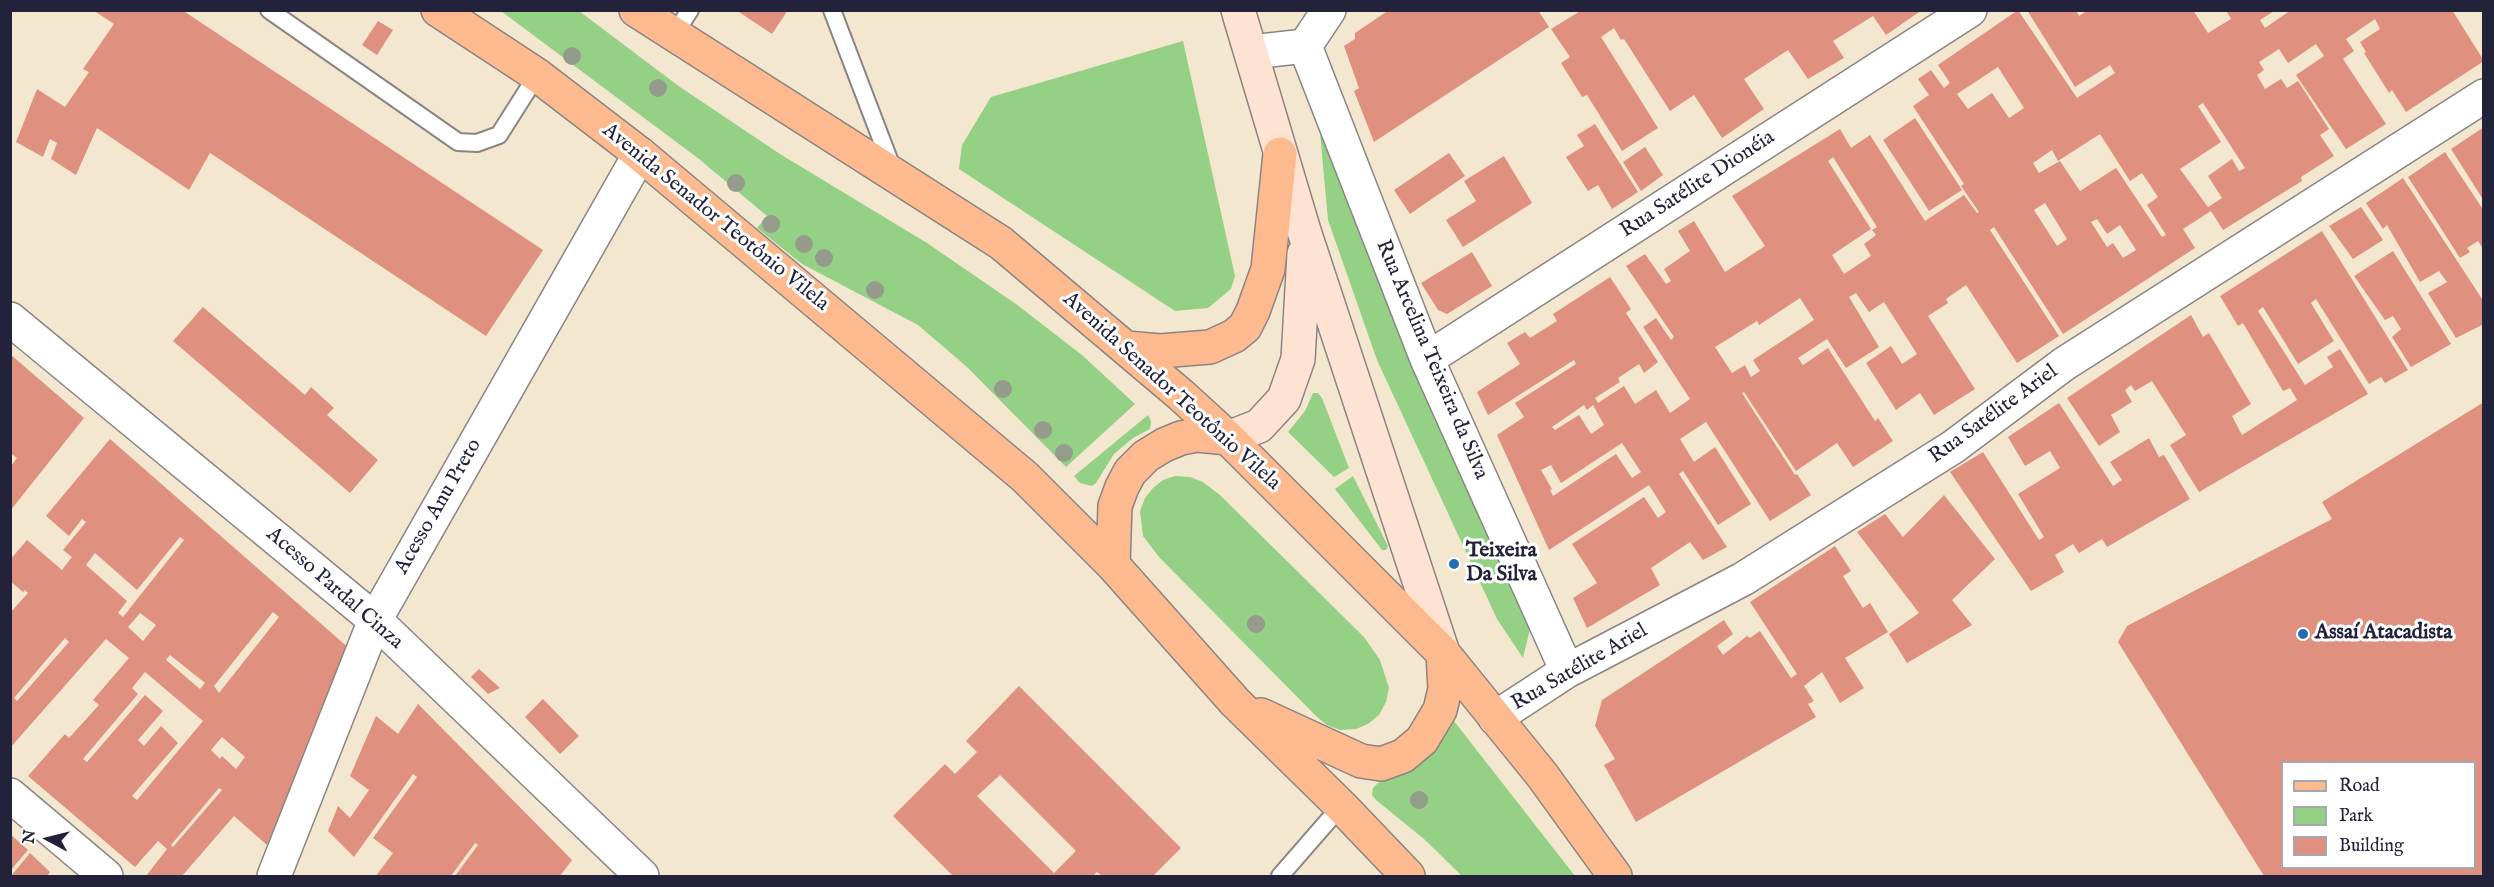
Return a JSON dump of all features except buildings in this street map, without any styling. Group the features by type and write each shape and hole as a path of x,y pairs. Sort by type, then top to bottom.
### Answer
{"main road":[{"name":"Avenida Senador Teotônio Vilela","path":"438,10 537,75 640,154 1024,477 1113,565 1235,702 1341,806 1408,876"},
{"name":"Avenida Senador Teotônio Vilela","path":"636,10 682,23 895,177 1001,243 1126,348 1228,438 1443,653 1542,775 1615,876"},
{"path":"1235,702 1361,761 1381,764 1403,756 1422,740 1440,710 1445,689 1443,653 1304,231 1238,10"},
{"path":"1126,348 1160,351 1210,347 1234,336 1245,327 1254,311 1268,269 1280,154"},
{"path":"1113,565 1115,506 1130,472 1146,456 1181,438 1197,435 1228,438 1244,434 1259,426 1284,399 1298,359 1304,231"}],"street":[{"path":"1252,52 1305,46 1329,10"},
{"name":"Rua Satélite Dionéia","path":"1427,359 1970,10"},
{"name":"Rua Arcelina Teixeira da Silva","path":"1305,46 1427,359 1567,671"},
{"name":"Rua Satélite Ariel","path":"1495,717 1567,671 1743,579 1953,447 2064,364 2484,96"},
{"name":"Acesso Anu Preto","path":"274,876 375,620 640,154"},
{"name":"Acesso Pardal Cinza","path":"10,319 375,620 642,876"},
{"path":"10,795 106,876"}],"lane":[{"path":"269,10 458,142 477,143 499,135 537,75"},
{"path":"832,10 895,177"},
{"path":"1280,876 1341,806"}],"green space":[{"path":"501,11 579,11 680,87 780,154 927,243 1016,304 1082,355 1135,404 1066,467 967,367 918,325 802,264 757,228 767,216 699,159"},
{"path":"1183,41 1235,276 1231,289 1208,308 1175,311 959,169 962,145 991,97"},
{"path":"1318,111 1531,625 1523,658 1497,619 1377,360 1328,220"},
{"path":"1313,393 1318,393 1322,398 1349,468 1334,477 1288,432 1305,411"},
{"path":"1148,415 1151,421 1150,429 1133,438 1114,454 1096,483 1092,486 1080,483 1074,476"},
{"path":"1175,476 1190,477 1203,482 1220,495 1364,637 1380,660 1389,688 1386,702 1379,715 1368,724 1356,729 1340,730 1327,725 1159,557 1143,536 1140,511 1145,498 1153,488 1163,480"},
{"path":"1353,476 1388,546 1386,550 1382,550 1335,489"},
{"path":"1448,719 1454,721 1575,876 1462,876 1424,839 1376,800 1372,795 1373,788 1405,769"}],"place":[{"name":"Teixeira Da Silva","path":"1454,564"},
{"name":"Assaí Atacadista","path":"2303,634"}]}
